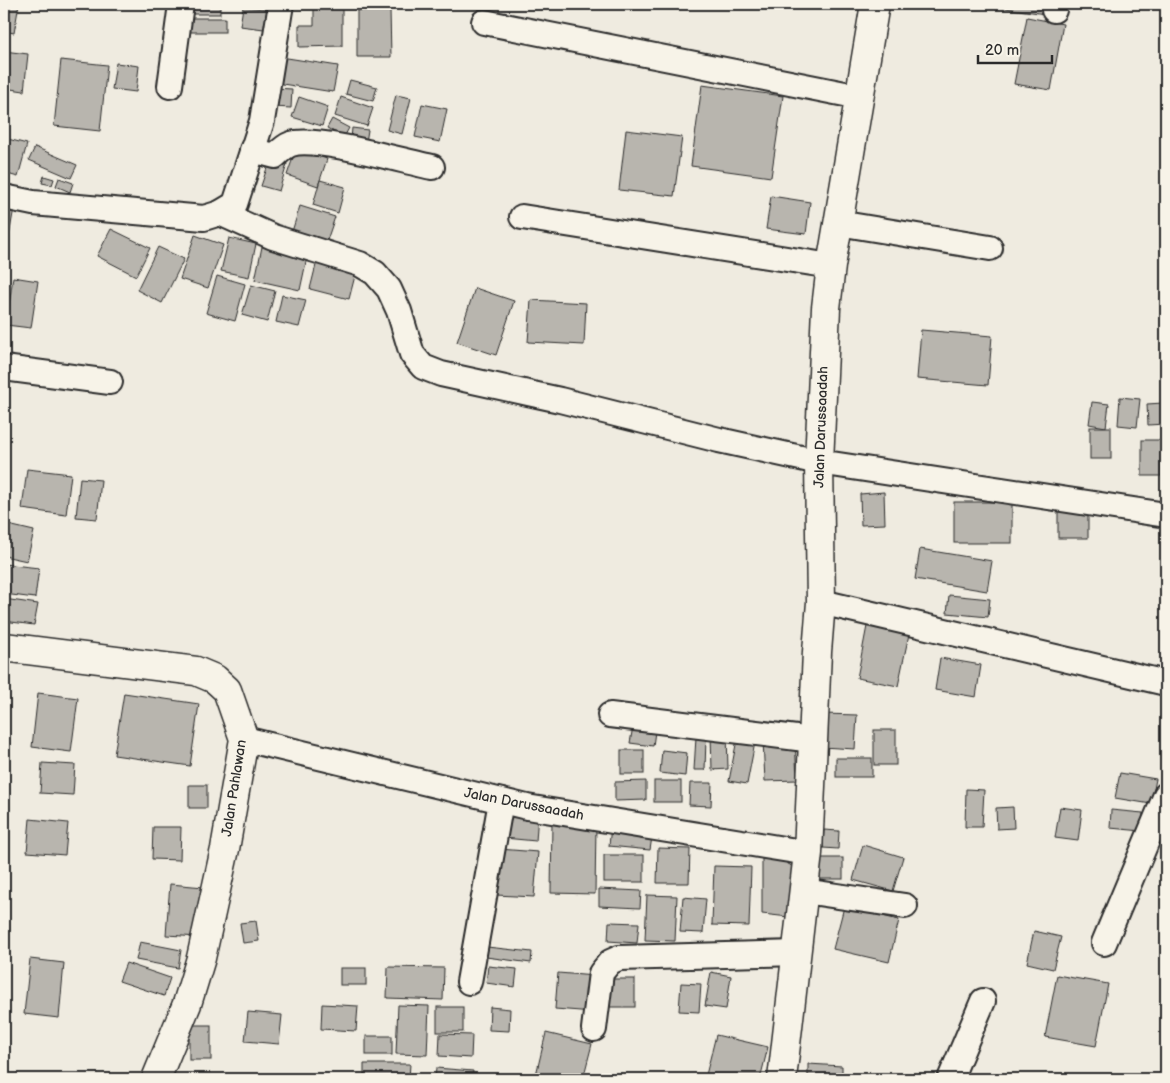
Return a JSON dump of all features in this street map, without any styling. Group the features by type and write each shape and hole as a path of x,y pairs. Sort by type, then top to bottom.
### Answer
{"street":[{"path":"170,86 182,4"},
{"path":"4,197 33,203 204,218 220,213 235,204 262,122 279,4"},
{"name":"Jalan Darussaadah","path":"782,1079 808,853 821,602 819,462 826,308 831,266 875,4"},
{"path":"484,22 860,97"},
{"path":"252,150 275,156 291,144 321,144 432,167"},
{"path":"220,213 273,237 360,264 375,272 389,289 399,311 412,354 423,367 441,374 560,400 719,440 819,462 1166,515"},
{"path":"522,217 831,266"},
{"path":"838,223 990,248"},
{"path":"5,375 110,382"},
{"path":"821,602 1166,682"},
{"name":"Jalan Pahlawan","path":"4,647 196,672 215,679 227,690 244,740 225,849 201,958 187,1004 156,1079"},
{"path":"610,715 813,740"},
{"name":"Jalan Darussaadah","path":"244,740 501,801 808,853"},
{"path":"1104,943 1166,795"},
{"path":"469,982 501,801"},
{"path":"804,891 904,906"},
{"path":"594,1029 601,973 610,962 619,958 796,953"},
{"path":"950,1079 983,1001"}],"building":[{"path":"4,4 19,4 14,33 4,31"},
{"path":"191,4 220,4 220,14 191,14"},
{"path":"314,4 342,4 342,46 299,47 299,25 314,25"},
{"path":"979,4 1047,4 1045,14"},
{"path":"243,7 274,10 272,30 240,26"},
{"path":"357,10 390,10 391,57 357,57"},
{"path":"1027,17 1063,24 1051,90 1014,84"},
{"path":"186,18 225,18 225,32 186,32"},
{"path":"4,51 28,54 24,91 4,88"},
{"path":"281,57 338,66 333,92 276,83"},
{"path":"61,60 107,65 100,131 54,126"},
{"path":"116,63 139,66 136,92 112,89"},
{"path":"350,80 377,87 373,101 346,94"},
{"path":"702,85 783,96 771,177 691,166"},
{"path":"274,88 292,89 291,108 273,107"},
{"path":"396,95 411,98 402,134 387,130"},
{"path":"299,97 328,107 322,126 292,117"},
{"path":"341,97 373,108 367,126 335,116"},
{"path":"422,104 447,109 440,142 415,137"},
{"path":"4,107 9,108 5,130 4,130"},
{"path":"332,119 349,128 344,137 327,128"},
{"path":"352,128 368,130 366,142 351,139"},
{"path":"626,130 682,137 674,196 619,190"},
{"path":"4,138 27,144 18,177 4,173"},
{"path":"35,147 77,165 71,178 29,160"},
{"path":"296,149 327,159 318,186 287,175"},
{"path":"270,159 287,164 279,191 261,186"},
{"path":"44,176 54,179 52,185 42,183"},
{"path":"59,178 73,183 70,192 56,186"},
{"path":"320,180 345,187 338,213 313,205"},
{"path":"771,196 810,202 806,234 766,229"},
{"path":"4,200 15,202 8,242 4,242"},
{"path":"300,206 335,217 324,249 290,238"},
{"path":"111,229 150,248 136,276 97,256"},
{"path":"195,235 223,245 208,288 180,279"},
{"path":"229,238 256,244 249,277 221,271"},
{"path":"263,242 308,253 300,290 255,280"},
{"path":"158,247 184,259 162,303 137,290"},
{"path":"318,257 357,268 349,299 310,289"},
{"path":"217,276 245,284 235,321 206,313"},
{"path":"13,277 38,281 31,328 6,325"},
{"path":"251,285 275,291 267,322 242,315"},
{"path":"475,288 514,301 496,355 457,342"},
{"path":"282,295 306,300 299,327 276,322"},
{"path":"531,300 586,303 584,345 528,342"},
{"path":"921,330 992,336 988,385 917,379"},
{"path":"1120,397 1140,399 1137,427 1118,425"},
{"path":"1092,402 1109,404 1106,427 1089,424"},
{"path":"1163,403 1165,424 1148,425 1147,404"},
{"path":"1090,427 1111,427 1111,459 1090,459"},
{"path":"1142,440 1161,440 1161,476 1142,476"},
{"path":"27,469 71,474 66,515 22,509"},
{"path":"80,478 101,480 97,519 76,517"},
{"path":"884,492 885,524 861,525 860,494"},
{"path":"954,502 1012,502 1012,543 954,543"},
{"path":"1058,510 1088,510 1088,538 1058,538"},
{"path":"4,524 34,531 27,561 4,556"},
{"path":"920,549 992,561 987,591 915,579"},
{"path":"4,564 39,568 35,598 4,594"},
{"path":"949,595 990,599 988,617 947,613"},
{"path":"4,599 38,604 34,625 4,621"},
{"path":"867,626 909,634 898,686 857,678"},
{"path":"940,658 981,665 976,697 935,690"},
{"path":"38,693 78,698 71,752 32,747"},
{"path":"124,693 199,704 190,766 114,755"},
{"path":"823,714 857,715 855,749 822,747"},
{"path":"634,721 656,724 653,746 630,743"},
{"path":"874,730 896,730 896,765 874,765"},
{"path":"727,733 728,769 712,770 711,734"},
{"path":"738,734 756,737 747,784 729,781"},
{"path":"696,737 706,737 705,770 694,770"},
{"path":"795,739 797,780 765,781 763,740"},
{"path":"621,750 644,750 644,774 621,774"},
{"path":"662,750 687,753 685,776 660,773"},
{"path":"836,758 872,758 872,777 836,777"},
{"path":"42,763 75,765 73,795 40,793"},
{"path":"1120,773 1156,779 1151,804 1115,798"},
{"path":"646,781 646,800 615,801 615,782"},
{"path":"654,781 681,781 681,802 654,802"},
{"path":"690,783 712,783 711,806 689,805"},
{"path":"189,785 207,785 207,808 189,808"},
{"path":"966,789 984,790 982,827 965,827"},
{"path":"1013,807 1014,828 997,829 996,808"},
{"path":"1060,807 1082,810 1078,841 1055,838"},
{"path":"506,810 538,813 536,841 504,838"},
{"path":"1111,810 1143,813 1142,831 1110,828"},
{"path":"30,819 68,823 65,855 27,852"},
{"path":"552,823 596,824 595,894 551,893"},
{"path":"611,826 653,830 650,850 609,846"},
{"path":"153,827 181,827 180,860 152,859"},
{"path":"824,830 839,831 838,849 823,848"},
{"path":"863,845 903,857 893,891 853,880"},
{"path":"658,848 690,849 689,883 657,883"},
{"path":"499,849 538,852 534,897 496,895"},
{"path":"762,849 797,869 789,917 762,914"},
{"path":"604,855 644,855 644,882 604,882"},
{"path":"820,858 843,858 843,879 820,879"},
{"path":"714,866 751,867 749,926 712,925"},
{"path":"170,884 204,887 199,937 166,935"},
{"path":"599,889 641,891 640,908 599,906"},
{"path":"647,895 677,896 675,941 645,940"},
{"path":"683,897 706,899 703,933 680,932"},
{"path":"844,907 899,920 889,962 833,949"},
{"path":"256,921 259,941 243,943 240,923"},
{"path":"609,922 639,923 637,943 608,941"},
{"path":"1034,931 1061,937 1053,969 1027,963"},
{"path":"140,942 181,950 178,968 136,960"},
{"path":"487,947 532,952 531,963 486,957"},
{"path":"30,959 64,963 59,1018 24,1014"},
{"path":"126,963 170,978 164,996 119,981"},
{"path":"488,966 517,969 515,987 486,983"},
{"path":"388,967 444,968 443,1000 387,998"},
{"path":"340,968 366,968 366,985 340,985"},
{"path":"711,972 731,976 726,1009 705,1006"},
{"path":"558,973 595,976 593,1012 555,1009"},
{"path":"1057,975 1108,984 1096,1046 1045,1037"},
{"path":"606,979 635,979 635,1007 606,1007"},
{"path":"681,983 701,984 699,1012 679,1011"},
{"path":"322,1004 358,1006 356,1031 321,1029"},
{"path":"398,1005 429,1006 427,1055 396,1054"},
{"path":"437,1007 463,1007 463,1032 437,1032"},
{"path":"490,1007 510,1009 509,1031 489,1030"},
{"path":"248,1012 282,1015 279,1044 245,1041"},
{"path":"189,1025 211,1025 211,1060 189,1060"},
{"path":"546,1033 592,1044 583,1079 535,1079"},
{"path":"440,1034 472,1035 471,1058 439,1056"},
{"path":"716,1035 768,1047 760,1079 705,1079"},
{"path":"366,1036 392,1036 392,1055 366,1055"},
{"path":"364,1064 410,1064 409,1079 364,1079"},
{"path":"808,1064 842,1066 842,1079 808,1079"},
{"path":"436,1068 473,1071 472,1079 435,1079"}]}
